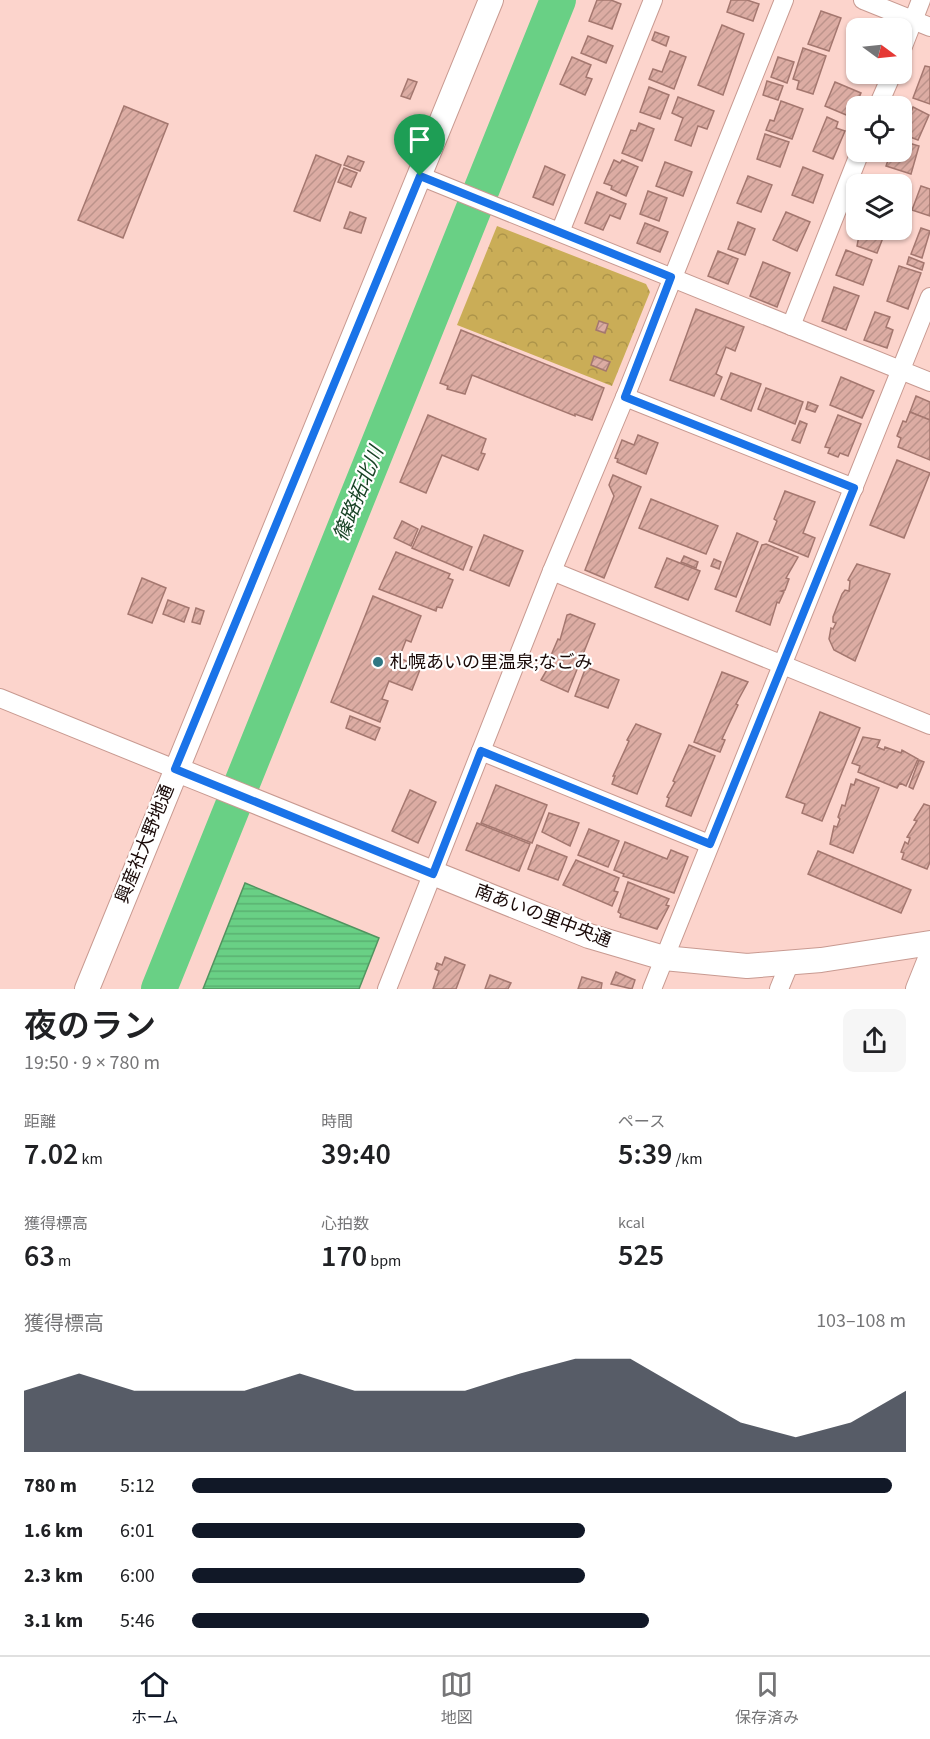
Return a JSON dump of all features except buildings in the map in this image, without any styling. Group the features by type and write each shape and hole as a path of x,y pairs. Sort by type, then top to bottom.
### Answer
{"street":[{"name":"興産社大野地通","path":"87,989 491,0"},
{"path":"560,232 653,0"},
{"path":"388,988 552,571 625,397 671,277 784,0"},
{"path":"863,0 922,24"},
{"path":"912,36 922,24 921,0"},
{"path":"790,326 856,162"},
{"path":"420,176 930,382"},
{"path":"652,989 781,663 930,297"},
{"path":"625,397 854,488"},
{"path":"552,571 930,725"},
{"path":"0,699 175,769"},
{"path":"481,751 710,844"},
{"name":"南あいの里中央通","path":"175,769 589,936 664,958 747,966 930,943"},
{"path":"918,989 930,959"},
{"path":"779,989 790,962"}],"green space":[{"path":"497,226 646,284 650,292 612,386 457,325"}],"shaded area":[{"path":"245,883 379,938 359,989 203,989"}],"waterway":[{"name":"篠路拓北川","path":"159,989 558,0"}],"place":[{"name":"札幌あいの里温泉;なごみ","path":"378,662"}],"route":[{"path":"420,176 671,277 625,397 854,488 781,663 710,844 481,751 433,874 175,769 420,176"}]}
